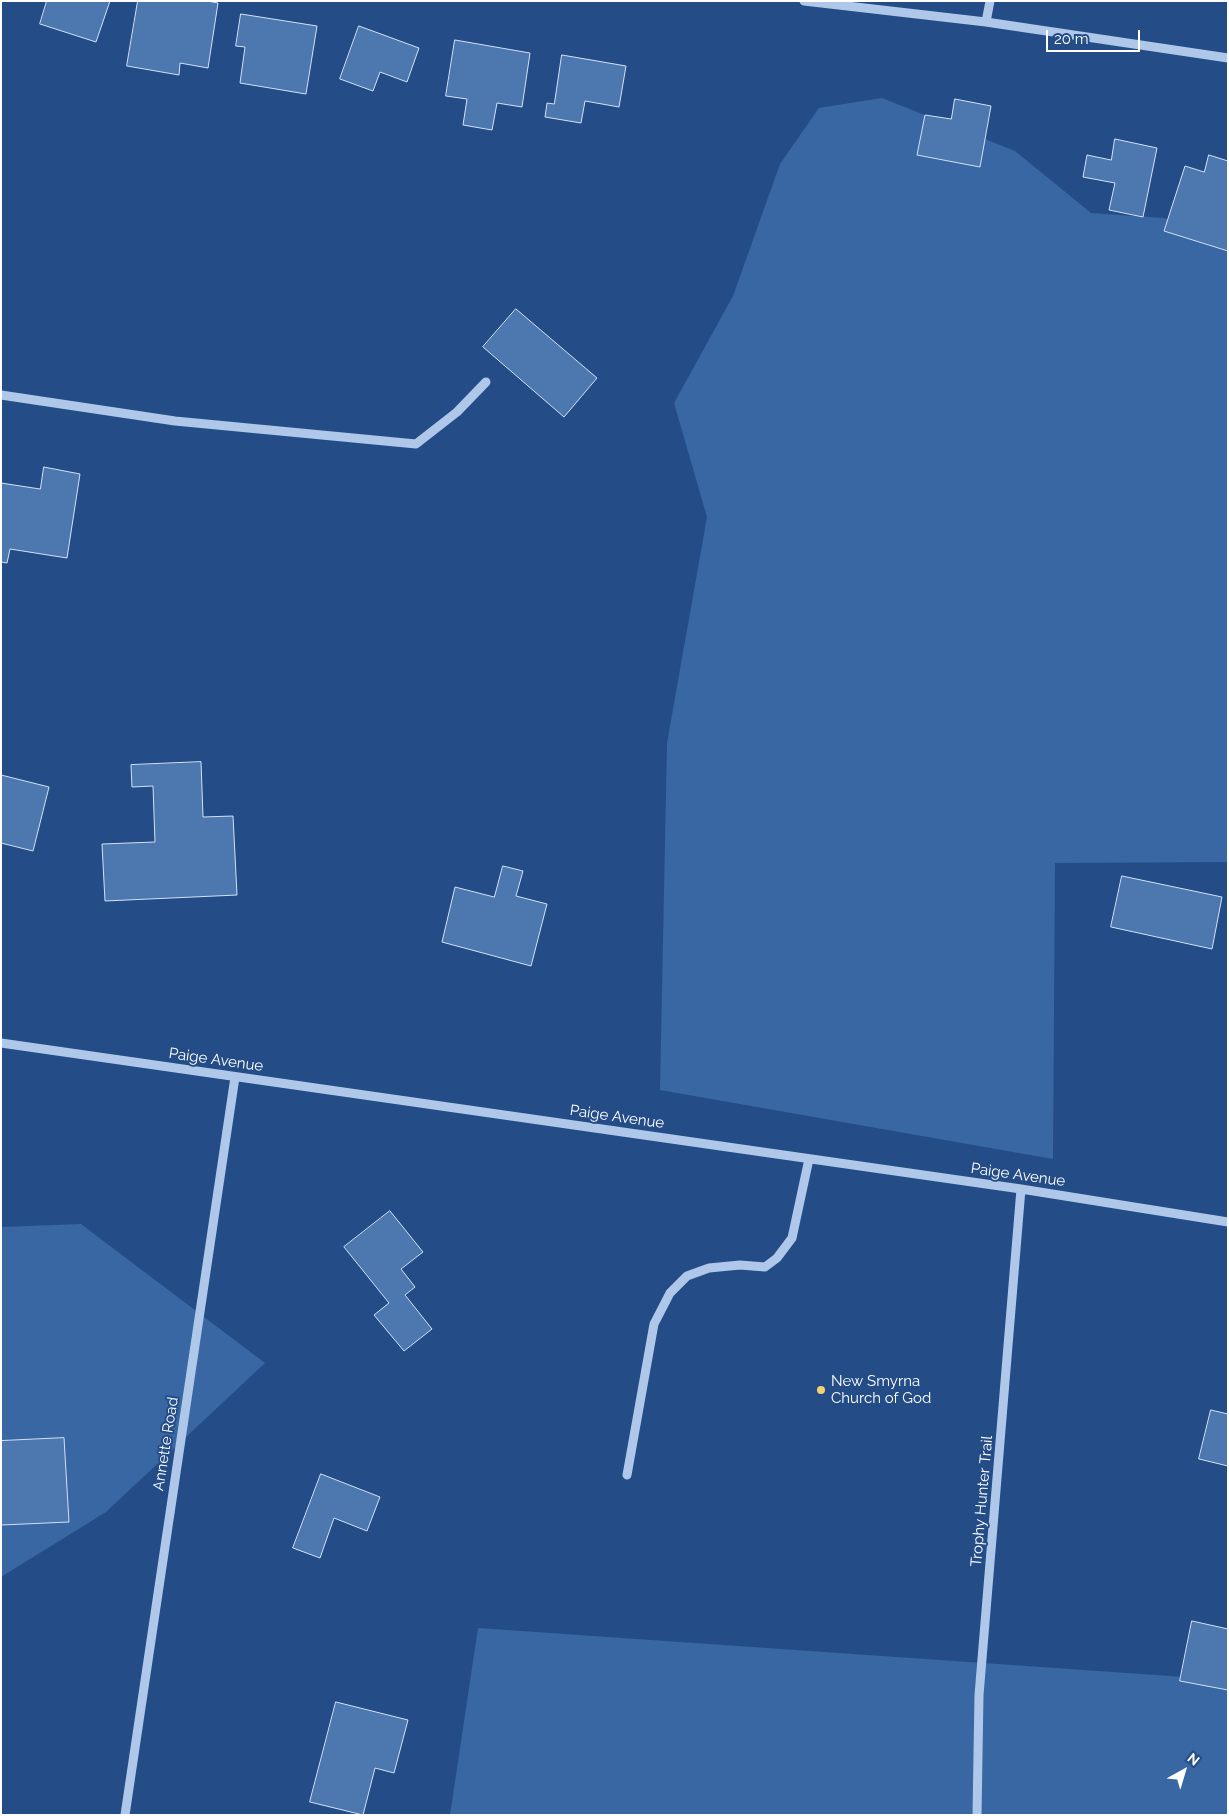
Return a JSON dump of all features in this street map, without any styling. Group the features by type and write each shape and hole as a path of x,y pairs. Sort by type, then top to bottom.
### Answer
{"street":[{"path":"804,1 986,22 1228,58"},
{"path":"986,22 990,1"},
{"path":"1,395 175,421 416,444 457,412 486,382"},
{"name":"Paige Avenue","path":"1,1043 1022,1189 1228,1222"},
{"name":"Annette Road","path":"124,1815 235,1077"},
{"path":"627,1474 654,1324 670,1292 687,1276 709,1268 740,1265 764,1267 777,1258 792,1238 810,1159"},
{"name":"Trophy Hunter Trail","path":"977,1815 979,1696 1022,1189"}],"shaded area":[{"path":"882,98 1015,151 1091,213 1164,218 1228,240 1228,862 1055,863 1053,1159 660,1090 667,743 707,517 674,403 733,296 780,164 819,108"},
{"path":"81,1224 265,1363 106,1512 1,1577 1,1227"},
{"path":"478,1628 1228,1680 1228,1815 450,1815"}],"building":[{"path":"47,1 110,1 96,42 40,24"},
{"path":"138,1 207,1 218,3 208,68 180,63 179,75 127,66"},
{"path":"241,14 317,26 306,94 240,83 245,47 236,46"},
{"path":"359,26 419,48 407,82 380,72 373,91 340,79"},
{"path":"455,40 530,53 522,107 497,103 492,130 463,125 467,99 446,96"},
{"path":"562,55 626,66 619,107 585,101 581,123 545,117 547,103 554,104"},
{"path":"955,99 991,106 980,167 917,155 925,115 951,119"},
{"path":"1115,139 1157,148 1143,217 1109,210 1115,183 1083,177 1087,155 1111,160"},
{"path":"1209,155 1228,161 1228,251 1164,231 1185,166 1204,172"},
{"path":"516,309 597,378 564,417 483,347"},
{"path":"44,467 80,474 67,558 10,549 7,563 1,562 1,483 40,489"},
{"path":"201,762 203,817 233,816 237,895 105,901 102,844 155,842 153,786 132,787 131,765"},
{"path":"1,775 49,787 33,851 1,843"},
{"path":"503,866 523,871 516,896 547,904 531,966 442,942 455,887 494,897"},
{"path":"1122,876 1222,897 1212,949 1111,927"},
{"path":"390,1211 423,1252 401,1269 415,1287 405,1295 432,1329 404,1351 374,1315 389,1303 344,1247"},
{"path":"1211,1410 1228,1414 1228,1466 1199,1459"},
{"path":"64,1438 69,1522 1,1525 1,1441"},
{"path":"321,1474 380,1497 367,1531 334,1518 320,1558 293,1548"},
{"path":"1192,1621 1228,1629 1228,1690 1180,1681"},
{"path":"336,1702 408,1720 394,1773 375,1768 363,1815 310,1802"}],"place":[{"name":"New Smyrna Church of God","path":"821,1390"}]}
